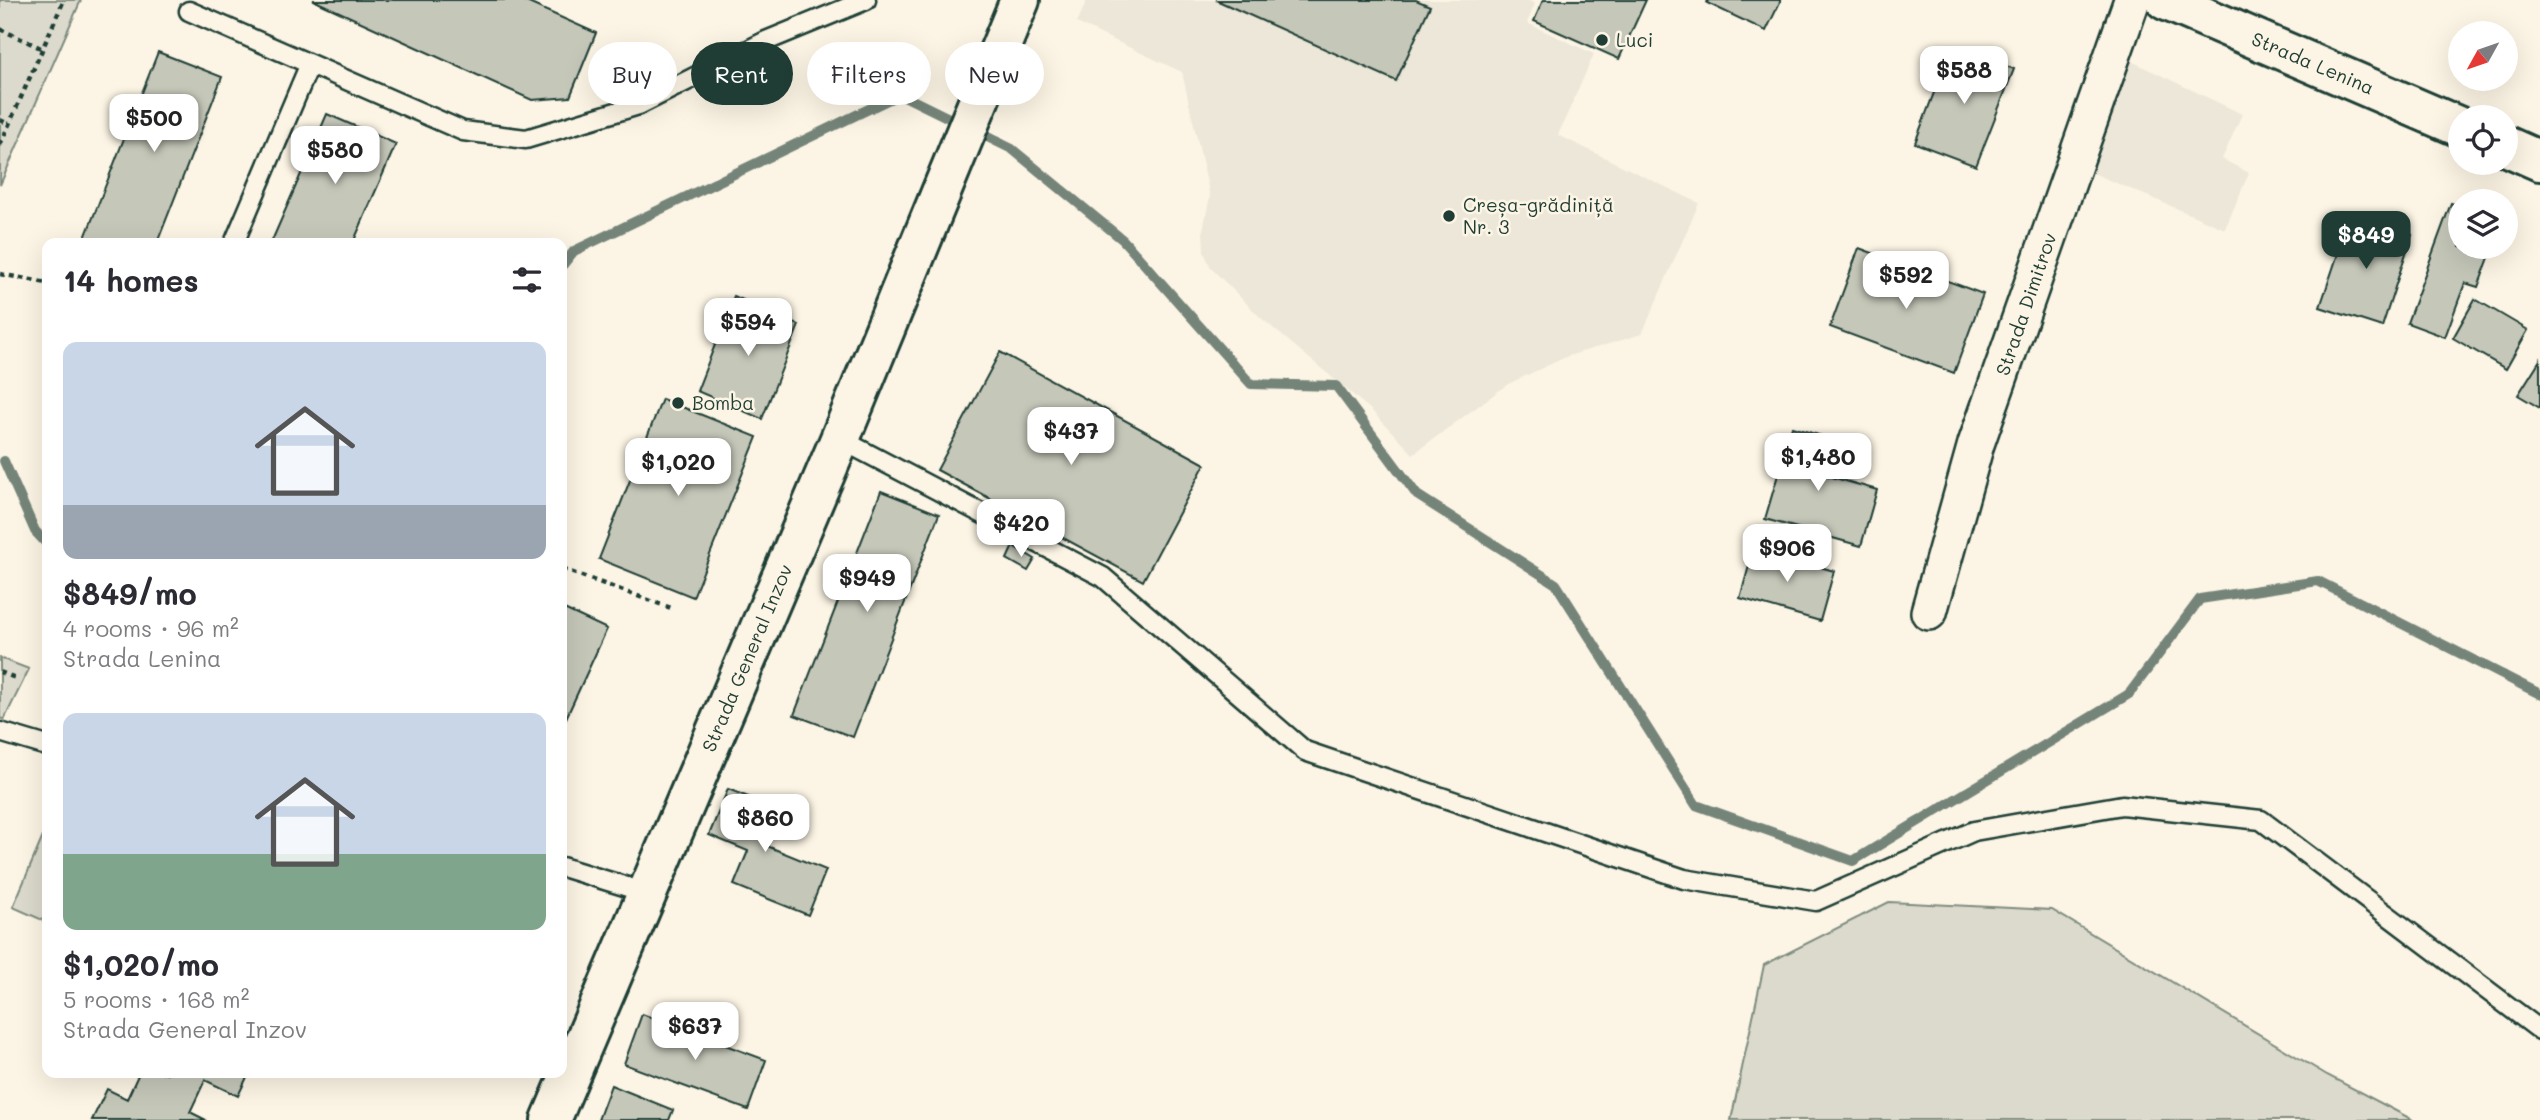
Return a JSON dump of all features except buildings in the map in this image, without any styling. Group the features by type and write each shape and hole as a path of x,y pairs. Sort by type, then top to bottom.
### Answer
{"main road":[{"name":"Strada General Inzov","path":"551,1120 840,439 1020,0"},
{"name":"Strada Lenina","path":"2165,0 2448,122"},
{"path":"2518,151 2540,161"}],"street":[{"name":"Strada Dimitrov","path":"1929,612 1976,444 2132,0"}],"lane":[{"path":"189,11 309,66 463,131 526,139 639,105 766,41 866,0"},
{"path":"236,238 309,66"},
{"path":"840,439 1103,577 1305,751 1684,879 1816,901 1974,831 2122,805 2261,820 2540,1030"},
{"path":"0,732 42,745"},
{"path":"567,869 647,893"}],"path":[{"path":"0,145 64,0"},
{"path":"0,29 43,49"},
{"path":"0,120 9,124"},
{"path":"0,274 42,282"},
{"path":"567,571 671,607"},
{"path":"0,672 18,678"}],"shaded area":[{"path":"0,0 81,0 0,185"},
{"name":"Creșa-grădiniță Nr. 3","path":"1087,0 1528,0 1535,4 1527,23 1594,54 1558,135 1699,203 1642,334 1568,356 1508,384 1413,454 1371,410 1260,317 1211,268 1204,252 1203,230 1210,196 1182,72 1077,23"},
{"path":"2125,58 2242,114 2222,159 2249,173 2225,229 2088,171"},
{"path":"0,658 29,669 4,720 0,718"},
{"path":"42,839 42,920 13,907"},
{"path":"1889,902 2052,910 2327,1075 2413,1120 1731,1120 1764,965"}],"waterway":[{"path":"567,260 574,251 900,94 1012,149 1123,240 1251,384 1336,386 1417,495 1556,584 1696,805 1853,861 2129,694 2200,599 2318,581 2540,694"},
{"path":"4,461 35,531 42,539"}],"place":[{"name":"Luci","path":"1602,40"},
{"name":"Creșa-grădiniță Nr. 3","path":"1449,216"},
{"name":"Bomba","path":"678,403"}]}
